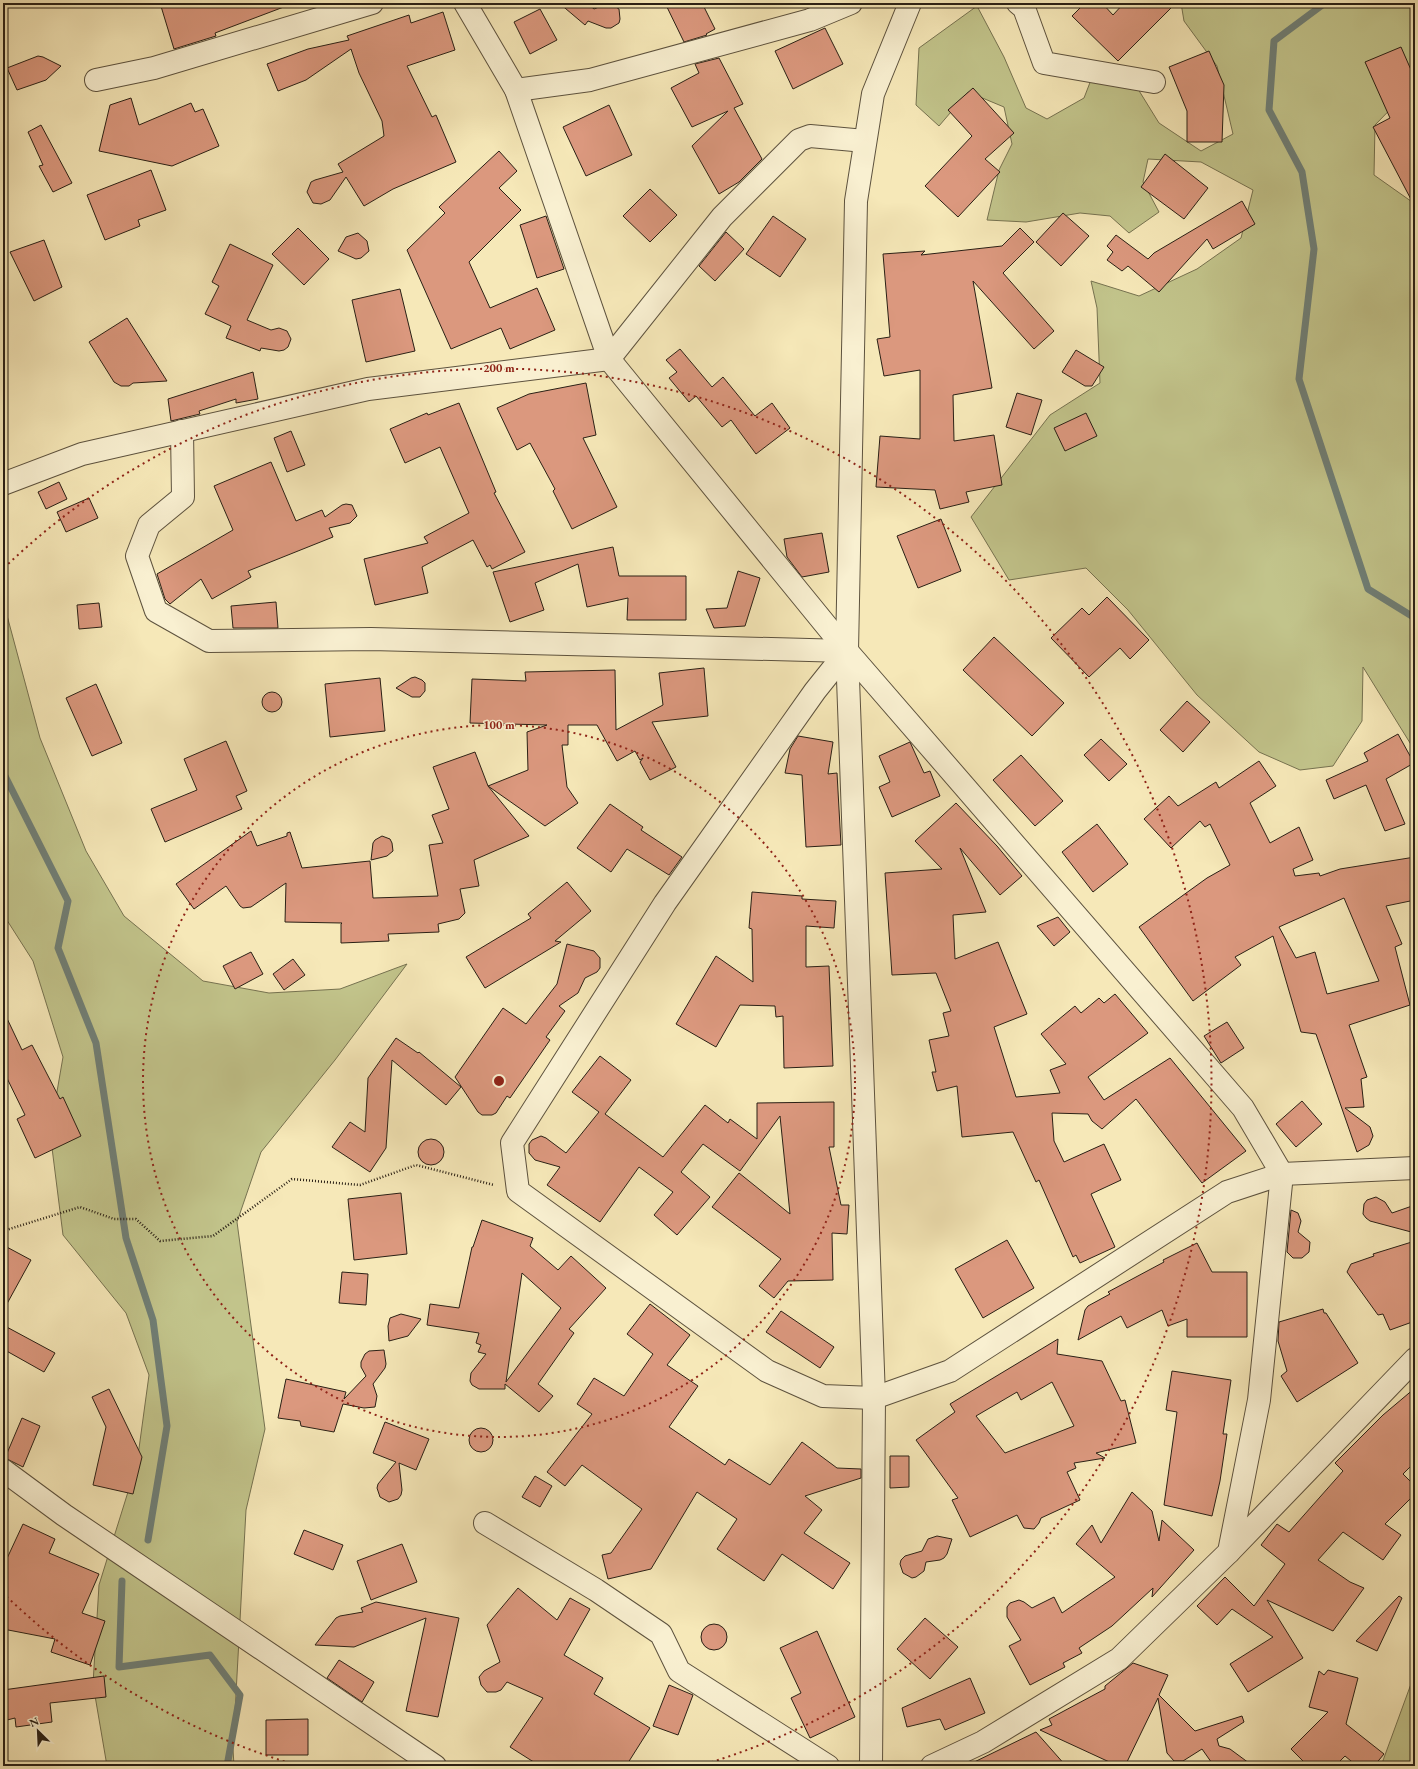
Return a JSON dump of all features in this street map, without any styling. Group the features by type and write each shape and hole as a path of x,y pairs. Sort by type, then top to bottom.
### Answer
{"street":[{"path":"96,80 154,68 372,3"},
{"path":"465,3 516,90 609,359 847,651 1243,1108 1282,1174 1259,1400 1229,1552"},
{"path":"516,90 590,80 810,20 851,3"},
{"path":"872,1766 874,1398 847,651 856,201 873,94 910,3"},
{"path":"1018,3 1024,8 1044,63 1154,82"},
{"path":"3,484 82,454 368,389 609,359 722,217 799,140 810,136 865,141"},
{"path":"182,431 183,496 149,524 137,556 156,611 209,640 371,639 847,651"},
{"path":"847,651 815,691 665,903 512,1143 518,1191 767,1371 823,1396 874,1398 950,1371 1227,1192 1282,1174 1415,1168"},
{"path":"932,1766 983,1742 1119,1659 1229,1552 1415,1359"},
{"path":"3,1470 64,1515 435,1766"},
{"path":"485,1523 596,1590 661,1634 679,1671 828,1766"}],"path":[{"path":"3,1231 80,1207 114,1220 136,1219 160,1240 213,1236 292,1179 360,1185 416,1165 518,1191"}],"green space":[{"path":"1181,3 1415,3 1415,84 1375,125 1374,175 1415,204 1415,751 1363,667 1362,721 1333,766 1300,770 1259,752 1197,695 1128,610 1086,568 1009,580 971,517 1050,415 1100,383 1097,308 1091,281 1139,296 1197,269 1241,238 1253,190 1201,162 1148,159 1143,182 1159,212 1129,233 1110,216 1080,213 1026,222 987,220 999,170 1012,144 1004,107 968,92 939,126 916,105 919,48 977,6 1004,57 1026,108 1047,119 1084,98 1096,67 1133,81 1159,123 1201,151 1233,134 1217,66 1184,21"},
{"path":"3,582 5,608 40,738 86,851 124,916 203,981 269,993 340,989 407,964 335,1060 261,1152 237,1222 265,1429 246,1510 233,1749 234,1766 107,1766 93,1684 99,1585 137,1463 149,1375 126,1313 63,1235 50,1132 63,1057 33,961 3,914"},
{"path":"1415,1673 1415,1766 1381,1766"}],"building":[{"path":"160,3 289,3 289,5 215,33 216,36 174,49"},
{"path":"559,3 587,3 594,9 606,4 611,4 619,9 619,23 611,28 606,28 588,21 585,25"},
{"path":"665,3 702,3 715,29 706,34 707,35 684,42"},
{"path":"1085,3 1102,3 1113,15 1124,3 1176,3 1118,61 1072,16"},
{"path":"540,9 557,40 530,54 514,22"},
{"path":"443,12 455,50 407,66 432,117 436,115 456,162 393,189 364,206 346,177 330,200 321,204 313,203 307,192 311,182 343,172 338,164 384,136 382,121 359,73 351,49 306,80 278,91 267,64 308,49 349,40 347,36 409,15 411,23"},
{"path":"825,28 843,64 793,89 775,51"},
{"path":"1401,47 1415,79 1415,207 1373,127 1390,118 1365,62"},
{"path":"1209,51 1224,85 1222,142 1187,142 1187,111 1169,67"},
{"path":"38,56 61,66 46,80 17,90 7,68"},
{"path":"719,58 743,104 734,108 762,159 739,182 719,194 692,146 728,111 692,127 671,88 699,73 695,64"},
{"path":"973,88 1014,133 985,159 1000,172 958,217 925,186 972,136 948,110"},
{"path":"131,98 139,125 191,103 195,112 203,109 219,146 172,166 99,151 110,105"},
{"path":"609,105 632,155 586,176 563,127"},
{"path":"41,125 72,183 53,192 39,166 43,165 28,132"},
{"path":"499,151 517,171 499,188 521,210 469,262 490,308 537,288 555,330 510,349 501,328 451,349 407,250 445,213 439,207"},
{"path":"1165,154 1208,188 1184,219 1141,187"},
{"path":"151,170 166,210 138,220 140,226 105,240 87,195"},
{"path":"650,189 677,215 650,242 623,216"},
{"path":"1242,201 1255,224 1213,249 1207,239 1159,292 1128,266 1122,271 1107,260 1113,252 1107,246 1116,235 1148,259 1154,253"},
{"path":"1063,213 1089,236 1061,266 1036,242"},
{"path":"546,216 564,269 537,278 520,225"},
{"path":"773,216 806,239 780,277 746,254"},
{"path":"298,228 329,259 304,285 272,254"},
{"path":"1020,228 1034,242 1003,273 1054,331 1034,349 973,281 992,388 953,395 954,441 994,435 1002,485 966,492 969,502 940,509 935,490 876,487 880,436 920,439 920,370 884,376 877,339 890,337 883,254 925,251 921,255 1002,246"},
{"path":"726,232 744,249 715,281 699,266"},
{"path":"358,233 367,241 369,251 361,258 356,259 338,251 346,237"},
{"path":"44,240 62,287 34,301 10,252"},
{"path":"230,244 273,265 247,320 271,330 279,328 287,331 291,339 288,347 284,350 279,351 261,348 260,351 226,338 231,326 205,314 219,286 212,282"},
{"path":"400,289 415,351 366,362 352,300"},
{"path":"127,318 167,381 133,383 129,386 121,386 114,382 89,342"},
{"path":"680,349 712,387 723,377 755,416 772,403 790,428 756,454 731,420 722,427 696,396 689,402 669,378 677,372 666,360"},
{"path":"1076,350 1104,367 1092,386 1085,386 1062,372"},
{"path":"253,372 258,399 236,403 236,399 199,411 200,414 171,421 168,399"},
{"path":"586,383 596,435 583,438 617,507 572,529 553,491 555,489 530,443 517,450 497,408 529,394"},
{"path":"1017,393 1042,400 1031,435 1006,427"},
{"path":"459,403 496,492 494,493 525,552 492,569 490,565 487,567 473,540 422,567 428,593 375,605 364,559 428,543 424,537 469,513 440,447 405,463 390,429 427,413 428,415"},
{"path":"1086,413 1097,436 1065,451 1054,428"},
{"path":"291,431 305,465 287,472 274,438"},
{"path":"271,462 296,521 322,510 325,517 342,505 346,504 352,505 357,516 350,523 329,528 333,537 248,571 251,577 212,599 201,579 170,604 165,599 157,574 233,530 214,486"},
{"path":"59,482 67,499 46,509 38,492"},
{"path":"89,498 98,518 66,532 57,512"},
{"path":"941,519 961,571 918,588 897,536"},
{"path":"822,533 829,572 802,577 787,557 784,539"},
{"path":"613,547 619,576 686,576 686,620 627,620 628,598 587,607 578,564 535,583 544,610 510,622 493,572"},
{"path":"738,571 760,578 745,626 714,628 706,609 727,608"},
{"path":"1107,597 1149,640 1130,659 1120,648 1089,677 1051,638 1082,608 1089,615"},
{"path":"276,602 278,628 233,628 231,606"},
{"path":"99,603 102,627 79,629 77,605"},
{"path":"994,637 1064,703 1032,736 963,670"},
{"path":"704,668 708,716 652,722 676,767 650,780 640,762 643,758 640,760 635,751 617,761 597,725 568,725 568,745 562,745 567,787 578,803 545,826 488,786 528,770 527,732 547,725 470,723 472,679 526,681 525,672 615,670 616,730 663,705 659,673"},
{"path":"415,677 425,683 425,691 420,697 412,697 396,688 411,678"},
{"path":"380,678 385,731 330,737 325,684"},
{"path":"96,684 122,743 92,756 66,698"},
{"path":"272,692 279,695 282,702 279,709 272,712 265,709 262,702 265,695"},
{"path":"1187,701 1210,722 1183,752 1160,730"},
{"path":"1398,734 1414,763 1386,779 1405,824 1385,831 1366,785 1334,799 1326,780 1368,761 1364,753"},
{"path":"798,736 833,742 828,774 837,773 841,845 806,847 802,775 785,773 790,749"},
{"path":"1101,739 1127,764 1109,781 1084,755"},
{"path":"226,741 247,791 236,796 242,809 165,842 151,809 197,790 184,759"},
{"path":"910,742 924,773 930,771 940,796 892,817 879,787 890,782 879,756"},
{"path":"475,752 488,786 529,836 474,860 479,886 460,889 465,913 459,919 438,924 439,932 388,934 389,941 341,943 342,923 285,922 286,883 251,907 243,908 240,906 226,886 194,909 176,884 251,831 257,846 287,836 287,833 290,832 302,868 370,861 373,898 438,896 429,845 443,843 432,815 449,809 433,767"},
{"path":"1021,755 1063,801 1035,826 993,780"},
{"path":"1259,761 1276,786 1250,803 1270,843 1299,827 1313,860 1293,869 1295,876 1319,873 1320,876 1340,869 1415,857 1415,900 1386,906 1402,944 1395,947 1410,1005 1349,1025 1367,1077 1361,1079 1364,1107 1345,1108 1370,1127 1373,1136 1369,1145 1357,1152 1316,1034 1301,1032 1273,936 1235,957 1241,965 1193,1001 1139,927 1207,878 1230,865 1210,824 1205,827 1200,821 1171,848 1144,819 1169,796 1178,806 1216,782 1219,788","holes":["1344,898 1379,981 1327,994 1315,952 1296,958 1279,927"]},
{"path":"956,803 997,846 1022,876 1000,895 960,848 986,912 953,915 955,959 998,942 1027,1014 994,1027 1016,1097 1060,1093 1050,1070 1066,1064 1041,1034 1075,1006 1081,1013 1099,998 1104,1003 1115,994 1148,1033 1088,1077 1104,1100 1170,1058 1246,1151 1202,1183 1136,1099 1102,1129 1092,1121 1088,1114 1052,1113 1054,1141 1064,1162 1104,1144 1121,1180 1091,1194 1115,1247 1080,1263 1076,1255 1073,1257 1039,1180 1036,1182 1013,1132 962,1137 957,1086 937,1091 932,1072 936,1072 929,1040 949,1036 943,1013 951,1011 936,973 892,975 885,873 942,869 915,841"},
{"path":"610,804 643,827 641,830 682,857 669,875 627,849 611,872 577,848"},
{"path":"1097,824 1128,864 1093,892 1062,852"},
{"path":"382,836 390,839 393,851 387,856 371,860 373,843"},
{"path":"567,882 591,911 555,941 561,942 485,988 466,957 531,918 528,914"},
{"path":"752,892 802,896 802,899 836,901 834,928 806,926 806,967 829,966 833,1066 784,1068 783,1016 776,1017 775,1006 740,1005 716,1047 676,1024 716,956 753,982 752,929 749,928"},
{"path":"1058,917 1070,932 1054,946 1037,926"},
{"path":"567,944 594,951 600,958 600,968 597,972 585,978 578,993 559,1006 565,1011 546,1037 550,1040 510,1098 507,1096 496,1113 492,1115 482,1115 478,1112 455,1077 503,1008 526,1024 557,984"},
{"path":"251,952 263,974 235,989 223,966"},
{"path":"293,959 305,975 284,990 273,974"},
{"path":"3,1010 22,1050 32,1045 60,1099 63,1097 81,1136 35,1158 17,1119 25,1115 3,1070"},
{"path":"1227,1022 1244,1048 1221,1063 1204,1036"},
{"path":"396,1038 418,1053 419,1052 461,1087 446,1105 392,1060 386,1148 370,1172 332,1147 350,1122 365,1132 368,1078"},
{"path":"600,1056 631,1080 605,1114 663,1157 705,1105 728,1123 730,1119 757,1139 757,1103 834,1102 834,1147 829,1147 841,1205 849,1205 847,1234 832,1233 833,1280 788,1281 774,1298 759,1286 781,1259 712,1207 739,1173 790,1214 780,1116 740,1171 703,1144 681,1172 710,1197 677,1235 654,1215 673,1192 639,1167 600,1222 547,1185 560,1167 535,1160 529,1153 529,1144 532,1140 541,1136 566,1153 599,1112 572,1092"},
{"path":"1302,1101 1322,1124 1296,1147 1276,1124"},
{"path":"431,1139 440,1143 444,1152 440,1161 431,1165 422,1161 418,1152 422,1143"},
{"path":"401,1193 407,1254 354,1260 348,1199"},
{"path":"1376,1197 1385,1202 1392,1213 1415,1205 1415,1233 1370,1221 1366,1218 1363,1214 1364,1204 1367,1200"},
{"path":"1291,1210 1298,1213 1301,1221 1298,1232 1310,1242 1309,1252 1302,1258 1293,1258 1287,1252"},
{"path":"482,1220 533,1238 530,1246 558,1270 571,1256 606,1288 569,1329 574,1333 538,1384 553,1396 539,1412 505,1384 505,1389 479,1389 472,1385 470,1381 471,1373 486,1354 478,1352 481,1345 476,1343 479,1333 427,1325 430,1304 459,1308 473,1247","holes":["522,1273 561,1308 506,1382"]},
{"path":"1007,1240 1034,1288 983,1318 955,1269"},
{"path":"1415,1241 1415,1321 1390,1330 1383,1314 1378,1315 1347,1272 1351,1264 1374,1256 1373,1254"},
{"path":"1197,1243 1212,1272 1247,1272 1247,1337 1187,1337 1187,1319 1168,1326 1162,1310 1127,1328 1121,1316 1078,1340 1085,1310 1088,1306 1110,1294 1108,1292 1164,1262 1163,1260"},
{"path":"3,1245 31,1260 3,1311"},
{"path":"342,1272 368,1274 366,1305 339,1303"},
{"path":"650,1304 690,1335 667,1365 698,1386 669,1427 725,1465 729,1459 770,1485 802,1442 837,1468 861,1469 861,1478 805,1496 822,1510 804,1533 850,1563 833,1589 782,1554 764,1581 717,1549 737,1519 697,1492 651,1569 608,1579 602,1555 611,1553 642,1509 582,1465 565,1486 547,1472 592,1414 577,1404 594,1378 624,1396 653,1354 627,1334"},
{"path":"1323,1309 1324,1313 1326,1313 1358,1363 1297,1402 1281,1376 1287,1371 1278,1341 1279,1322"},
{"path":"781,1311 834,1347 820,1368 766,1332"},
{"path":"401,1314 421,1319 408,1336 389,1341 388,1326 390,1318"},
{"path":"3,1325 55,1353 44,1372 3,1349"},
{"path":"1058,1339 1057,1354 1102,1361 1121,1401 1125,1400 1136,1443 1096,1453 1105,1458 1074,1463 1076,1468 1067,1472 1080,1500 1041,1518 1034,1529 1024,1528 1017,1515 970,1537 952,1500 958,1498 916,1440 955,1412 950,1404","holes":["1052,1382 1074,1426 1005,1453 976,1416 1017,1392 1021,1400"]},
{"path":"384,1350 386,1364 385,1368 373,1384 377,1396 375,1407 364,1408 343,1404 334,1432 301,1426 300,1421 278,1418 286,1379 346,1392 344,1399 366,1376 361,1367 361,1362 365,1354 369,1351"},
{"path":"1172,1371 1231,1380 1223,1434 1227,1434 1220,1481 1212,1516 1164,1505 1177,1412 1166,1410"},
{"path":"1415,1388 1415,1462 1403,1474 1415,1486 1415,1494 1385,1524 1401,1535 1383,1560 1343,1532 1318,1560 1350,1582 1364,1588 1333,1631 1267,1600 1303,1658 1248,1692 1230,1664 1273,1637 1232,1609 1217,1625 1197,1606 1225,1577 1254,1606 1285,1564 1261,1545 1277,1524 1289,1532 1343,1471 1335,1463 1383,1415"},
{"path":"109,1389 142,1457 133,1494 93,1485 106,1427 92,1397"},
{"path":"22,1418 40,1426 23,1467 5,1458"},
{"path":"385,1422 429,1439 416,1470 399,1463 402,1490 401,1495 398,1499 389,1502 380,1497 377,1488 378,1484 396,1462 373,1453"},
{"path":"476,1428 486,1428 493,1435 493,1445 486,1452 476,1452 469,1445 469,1435"},
{"path":"890,1456 909,1456 909,1487 890,1488"},
{"path":"535,1476 552,1486 540,1507 522,1497"},
{"path":"1132,1492 1152,1511 1159,1541 1162,1520 1194,1550 1152,1597 1153,1588 1112,1626 1079,1648 1082,1653 1063,1663 1065,1667 1030,1685 1009,1646 1021,1640 1007,1617 1007,1607 1010,1603 1019,1600 1032,1608 1054,1597 1062,1613 1115,1577 1076,1544 1092,1525 1101,1543"},
{"path":"23,1524 55,1539 49,1553 99,1574 82,1613 105,1621 90,1665 51,1652 55,1639 3,1629 3,1567"},
{"path":"304,1530 343,1545 333,1570 294,1554"},
{"path":"937,1536 952,1539 947,1554 944,1558 926,1562 924,1571 916,1577 912,1578 903,1573 900,1564 901,1560 905,1556 922,1551 928,1539"},
{"path":"402,1544 417,1582 371,1600 357,1561"},
{"path":"518,1588 557,1620 570,1598 590,1609 564,1655 603,1678 594,1694 650,1728 626,1766 540,1766 510,1747 543,1698 507,1682 501,1690 496,1692 487,1692 481,1685 479,1677 484,1671 500,1662 487,1625"},
{"path":"1399,1596 1402,1598 1377,1651 1356,1641"},
{"path":"376,1602 459,1618 438,1717 406,1711 426,1618 354,1647 315,1645 336,1618 363,1612 361,1608"},
{"path":"925,1618 958,1647 930,1679 897,1649"},
{"path":"714,1624 723,1628 727,1637 723,1646 714,1650 705,1646 701,1637 705,1628"},
{"path":"817,1631 855,1717 810,1738 791,1698 801,1693 780,1648"},
{"path":"339,1660 374,1682 362,1702 327,1678"},
{"path":"1133,1663 1168,1675 1159,1695 1195,1731 1242,1716 1244,1722 1217,1739 1219,1746 1230,1749 1253,1766 1214,1766 1202,1749 1183,1761 1174,1761 1167,1753 1158,1698 1125,1766 1118,1766 1040,1730 1052,1725 1049,1719 1105,1689 1105,1686"},
{"path":"1328,1670 1358,1678 1346,1724 1384,1754 1374,1766 1357,1766 1345,1756 1335,1766 1308,1766 1291,1749 1328,1712 1309,1707 1319,1671 1324,1675"},
{"path":"104,1676 106,1697 50,1703 52,1722 16,1727 15,1718 3,1721 3,1690"},
{"path":"970,1678 985,1713 945,1730 940,1719 907,1727 902,1708"},
{"path":"669,1685 693,1695 678,1735 653,1726"},
{"path":"308,1719 308,1755 266,1755 266,1720"},
{"path":"1036,1732 1066,1766 966,1766"}],"waterway":[{"path":"1325,3 1274,41 1269,110 1302,172 1314,249 1299,379 1368,589 1415,618"},
{"path":"3,772 68,901 58,948 96,1043 126,1238 153,1320 167,1426 148,1540"},
{"path":"122,1581 119,1667 210,1655 240,1695 227,1766"}]}
